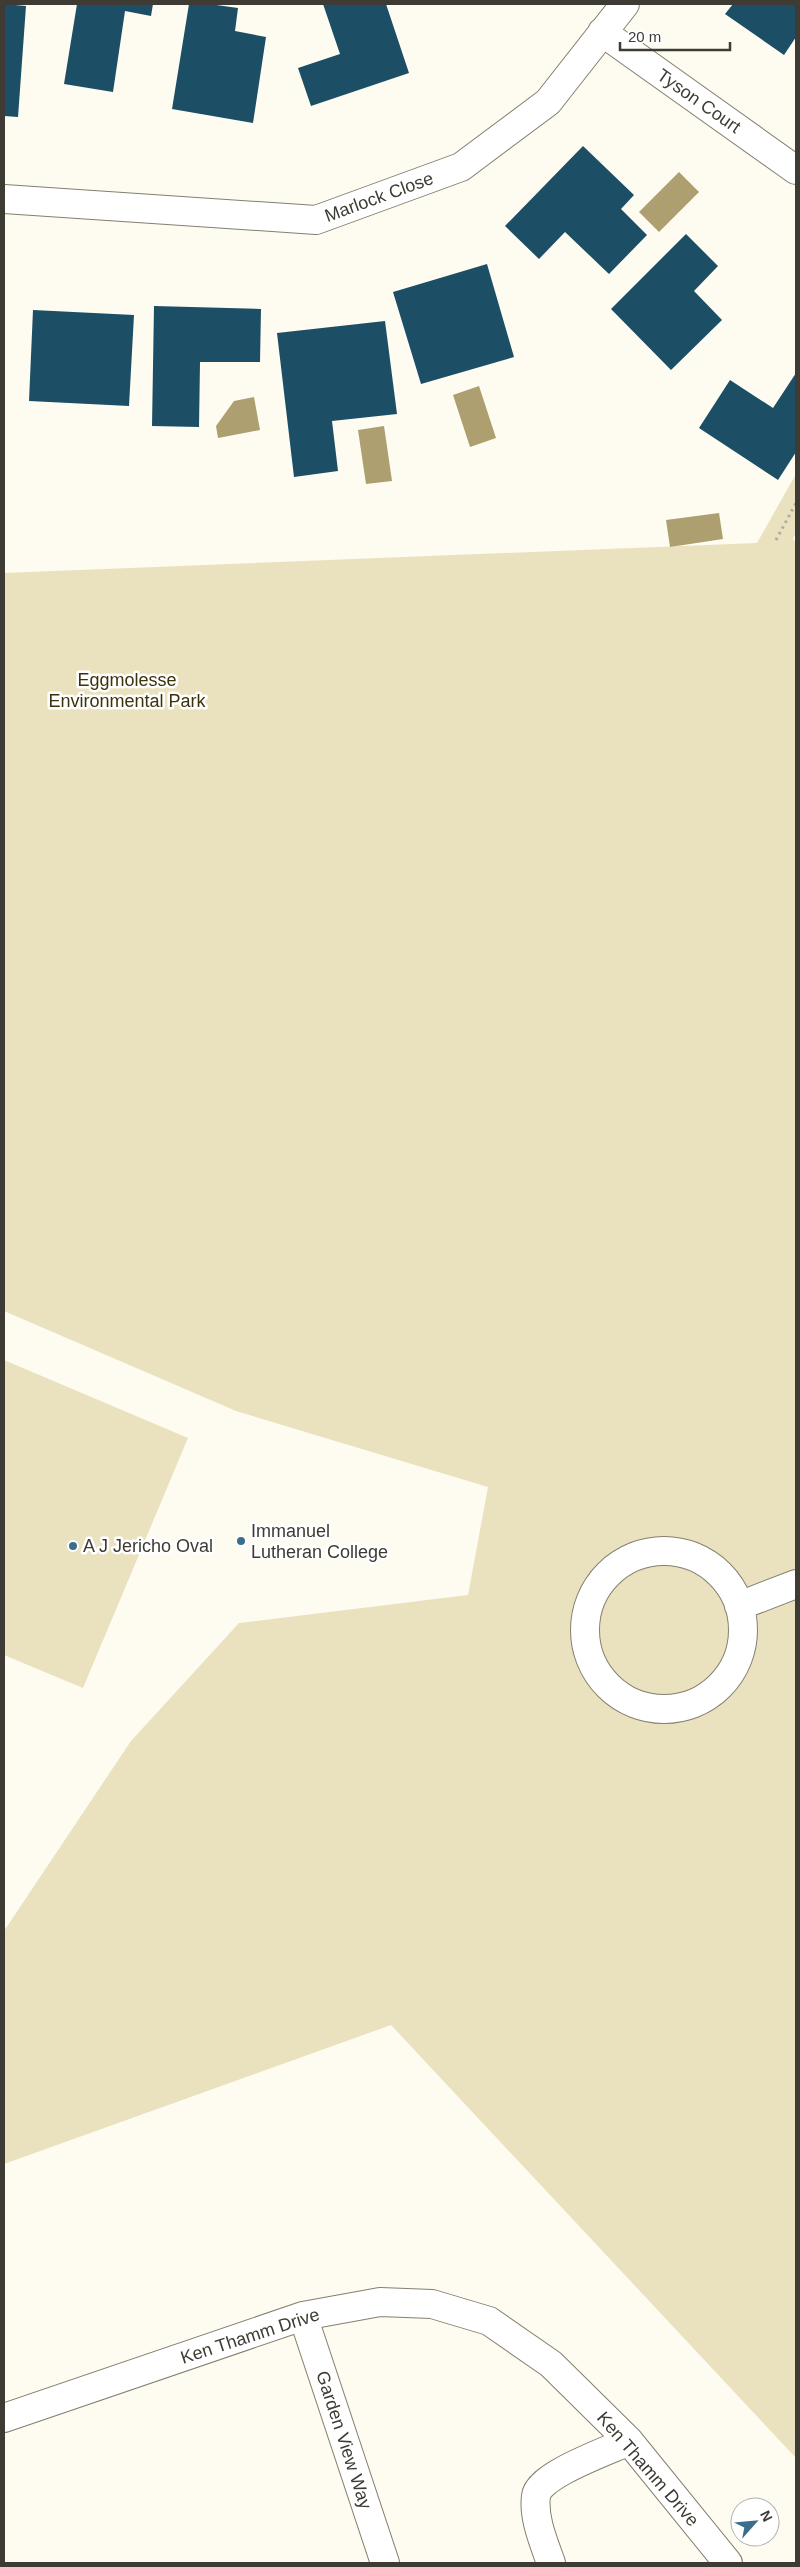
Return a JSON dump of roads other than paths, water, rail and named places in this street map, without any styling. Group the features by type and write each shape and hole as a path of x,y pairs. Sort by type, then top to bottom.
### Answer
{"street":[{"name":"Marlock Close","path":"4,199 316,220 461,167 548,102 625,4"},
{"name":"Tyson Court","path":"602,32 796,170"},
{"path":"658,1551 676,1552 684,1553 708,1564 727,1582 739,1606 743,1633 737,1660 723,1683 701,1700 676,1708 648,1708 623,1698 604,1683 591,1662 585,1640 585,1616 594,1591 610,1571 632,1556 658,1551"},
{"path":"739,1606 796,1584"},
{"name":"Ken Thamm Drive","path":"4,2418 303,2316 380,2302 432,2304 489,2321 551,2364 629,2441 728,2563"},
{"name":"Garden View Way","path":"303,2316 385,2563"},
{"path":"551,2563 543,2540 537,2512 536,2495 542,2484 562,2472 629,2441"}],"place":[{"name":"Immanuel Lutheran College","path":"241,1541"},
{"name":"A J Jericho Oval","path":"73,1546"}],"park label":[{"name":"Eggmolesse Environmental Park","path":"127,690"}]}
